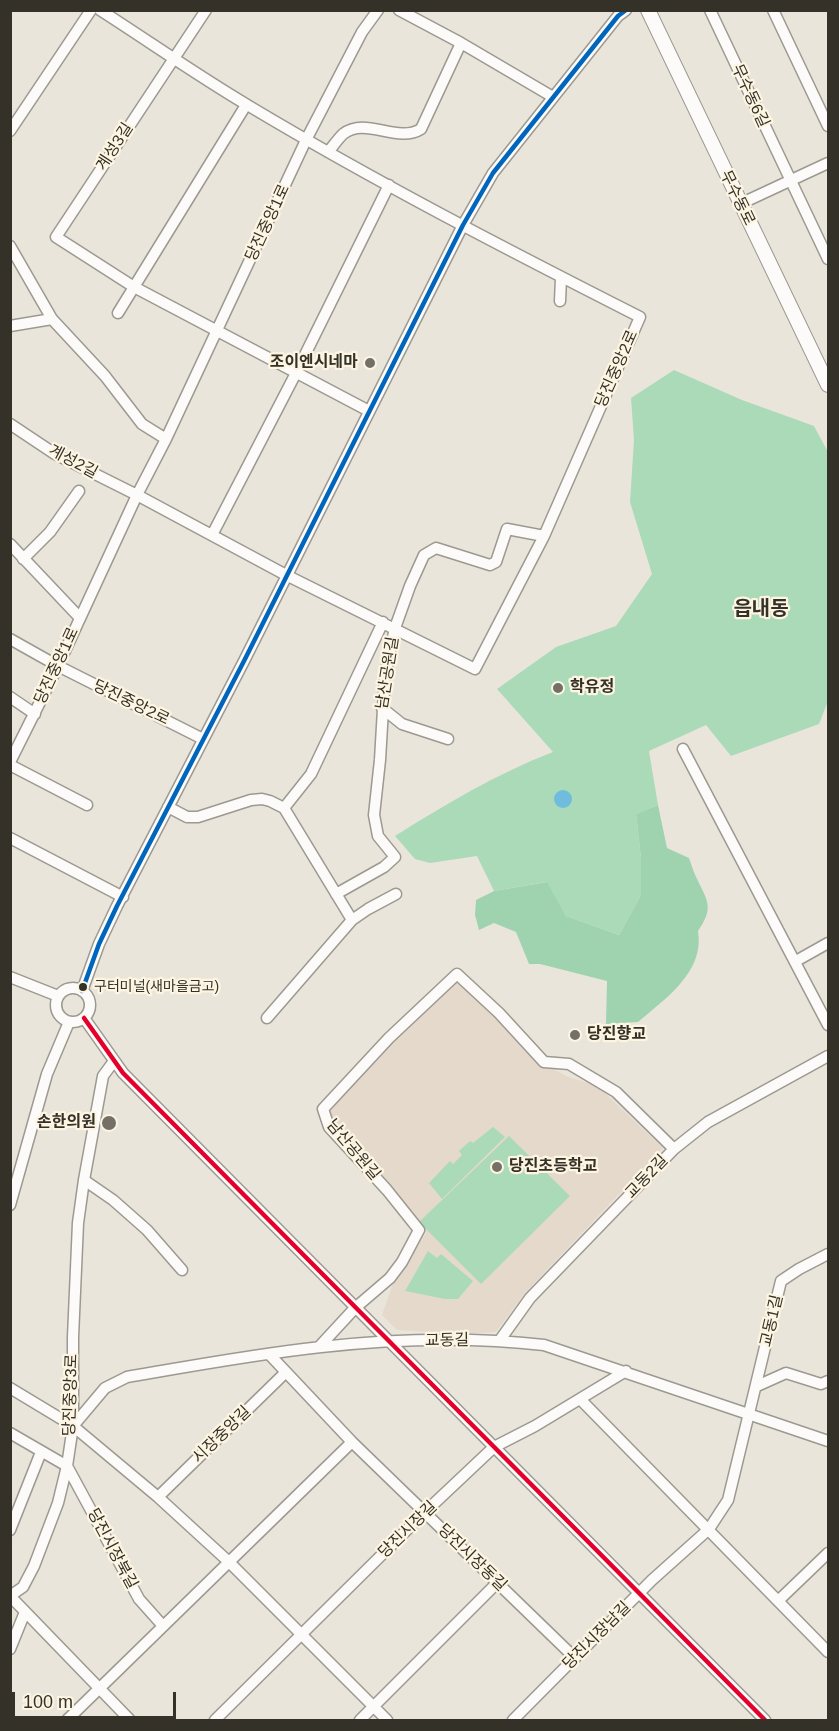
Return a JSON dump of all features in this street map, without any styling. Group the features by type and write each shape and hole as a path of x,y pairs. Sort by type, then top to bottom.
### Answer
{"street":[{"path":"10,131 91,10"},
{"path":"100,10 246,105 306,140"},
{"name":"계성3길","path":"134,287 56,237 206,10"},
{"name":"당진중앙1로","path":"10,764 16,740 35,714 306,140 362,32 378,10"},
{"path":"399,10 553,97"},
{"path":"82,991 99,944 464,225 493,173 618,16 626,10"},
{"name":"무수동로","path":"648,10 828,385"},
{"name":"무수동6길","path":"710,10 828,259"},
{"path":"773,10 828,126"},
{"path":"328,152 345,133 359,127 404,134 413,134 421,129 461,43"},
{"path":"118,313 246,105"},
{"name":"당진중앙2로","path":"306,140 561,278 640,317 544,536 475,669"},
{"path":"740,204 828,162"},
{"path":"212,535 296,373 389,185"},
{"path":"10,246 52,319 105,376 142,424 166,439"},
{"path":"560,301 561,278"},
{"path":"134,287 369,411"},
{"path":"10,326 52,319"},
{"name":"계성2길","path":"10,424 55,454 137,495"},
{"path":"23,559 50,532 79,491"},
{"path":"137,495 286,575 395,628 424,555 436,548 489,565 496,562 507,529 544,536"},
{"name":"당진중앙1로","path":"10,544 80,618"},
{"path":"284,808 311,774 383,622"},
{"name":"남산공원길","path":"336,894 384,867 395,857 378,836 374,815 385,675 395,628 475,669"},
{"name":"당진중앙2로","path":"10,639 58,666 203,739"},
{"name":"당진중앙1로","path":"10,696 35,714"},
{"path":"382,708 402,724 448,739"},
{"path":"683,749 828,1025"},
{"path":"10,764 87,805"},
{"path":"168,807 187,817 198,817 251,800 262,799 284,808 352,920"},
{"path":"10,838 123,897"},
{"path":"267,1018 352,920 396,894"},
{"path":"796,961 828,943"},
{"name":"남산공원길","path":"355,1308 390,1278 402,1262 419,1230 387,1190 329,1127 323,1109 389,1038 457,974 499,1012 544,1062 569,1064 616,1092 674,1149"},
{"path":"10,977 58,996"},
{"path":"72,988 82,991 90,1004 84,1018 69,1022 64,1020 57,1012 58,996 72,988"},
{"path":"84,1018 114,1061 355,1308 765,1720"},
{"path":"10,1205 47,1074 69,1022"},
{"name":"교동2길","path":"500,1340 530,1298 674,1149 708,1122 828,1056"},
{"name":"당진중앙3로","path":"10,1596 23,1587 34,1566 58,1503 67,1467 73,1426 73,1337 78,1223 104,1076 114,1061"},
{"path":"84,1180 147,1230 183,1270"},
{"name":"교동1길","path":"748,1413 757,1386 781,1281 828,1254"},
{"path":"320,1347 355,1308"},
{"name":"교동길","path":"73,1426 105,1388 127,1377 320,1347 391,1342 500,1340 544,1345 828,1441"},
{"name":"당진시장동길","path":"269,1354 352,1442 575,1658"},
{"name":"당진시장길","path":"215,1720 494,1447 580,1400 626,1371"},
{"name":"시장중앙길","path":"158,1497 286,1372"},
{"path":"757,1386 786,1373 821,1384 828,1382"},
{"path":"10,1388 73,1426 158,1497 229,1562 387,1720"},
{"path":"580,1400 828,1652"},
{"name":"당진시장남길","path":"513,1720 652,1580 709,1529 728,1500 748,1413"},
{"path":"10,1433 67,1467"},
{"path":"67,1720 352,1442"},
{"name":"당진중앙3로","path":"10,1530 41,1452"},
{"name":"당진시장북길","path":"67,1467 139,1599 163,1626"},
{"path":"778,1601 828,1553"},
{"path":"360,1720 497,1583"},
{"path":"10,1596 130,1720"},
{"path":"10,1649 25,1612"}],"shaded area":[{"path":"458,979 542,1063 568,1077 592,1084 603,1091 663,1148 525,1293 496,1332 466,1334 397,1330 382,1315 393,1283 426,1233 331,1125 328,1111 388,1045"}],"green space":[{"path":"674,370 742,400 814,426 828,452 828,701 819,724 731,756 706,725 649,751 658,805 636,814 641,858 641,895 619,935 566,916 546,882 494,891 477,856 430,863 415,859 395,836 472,790 553,752 497,689 556,647 616,626 652,574 630,502 634,440 631,398"},
{"path":"658,805 667,848 689,858 707,901 706,917 698,931 699,946 695,959 689,972 671,994 638,1022 606,1024 607,981 540,964 529,964 516,932 494,923 479,930 475,915 476,900 494,891 547,882 566,916 619,935 641,895 641,858 636,814"},
{"path":"493,1127 505,1137 442,1199 429,1183 450,1161 453,1164 462,1155 459,1151 470,1141 473,1143"},
{"path":"509,1136 570,1196 481,1284 419,1222"},
{"path":"428,1251 437,1258 441,1254 473,1281 458,1299 445,1299 405,1291"}],"water":[{"path":"559,790 567,790 572,795 570,806 559,808 554,803 554,795"}],"transit line":[{"path":"82,991 99,944 117,906 244,661 463,225 493,173 618,16 626,10"},
{"path":"84,1018 123,1073 765,1720"}],"place":[{"name":"조이엔시네마","path":"370,363"},
{"name":"학유정","path":"558,688"},
{"name":"구터미널(새마을금고)","path":"83,987"},
{"name":"당진향교","path":"575,1035"},
{"name":"손한의원","path":"109,1123"},
{"name":"당진초등학교","path":"497,1167"}],"district":[{"name":"읍내동","path":"761,609"}]}
